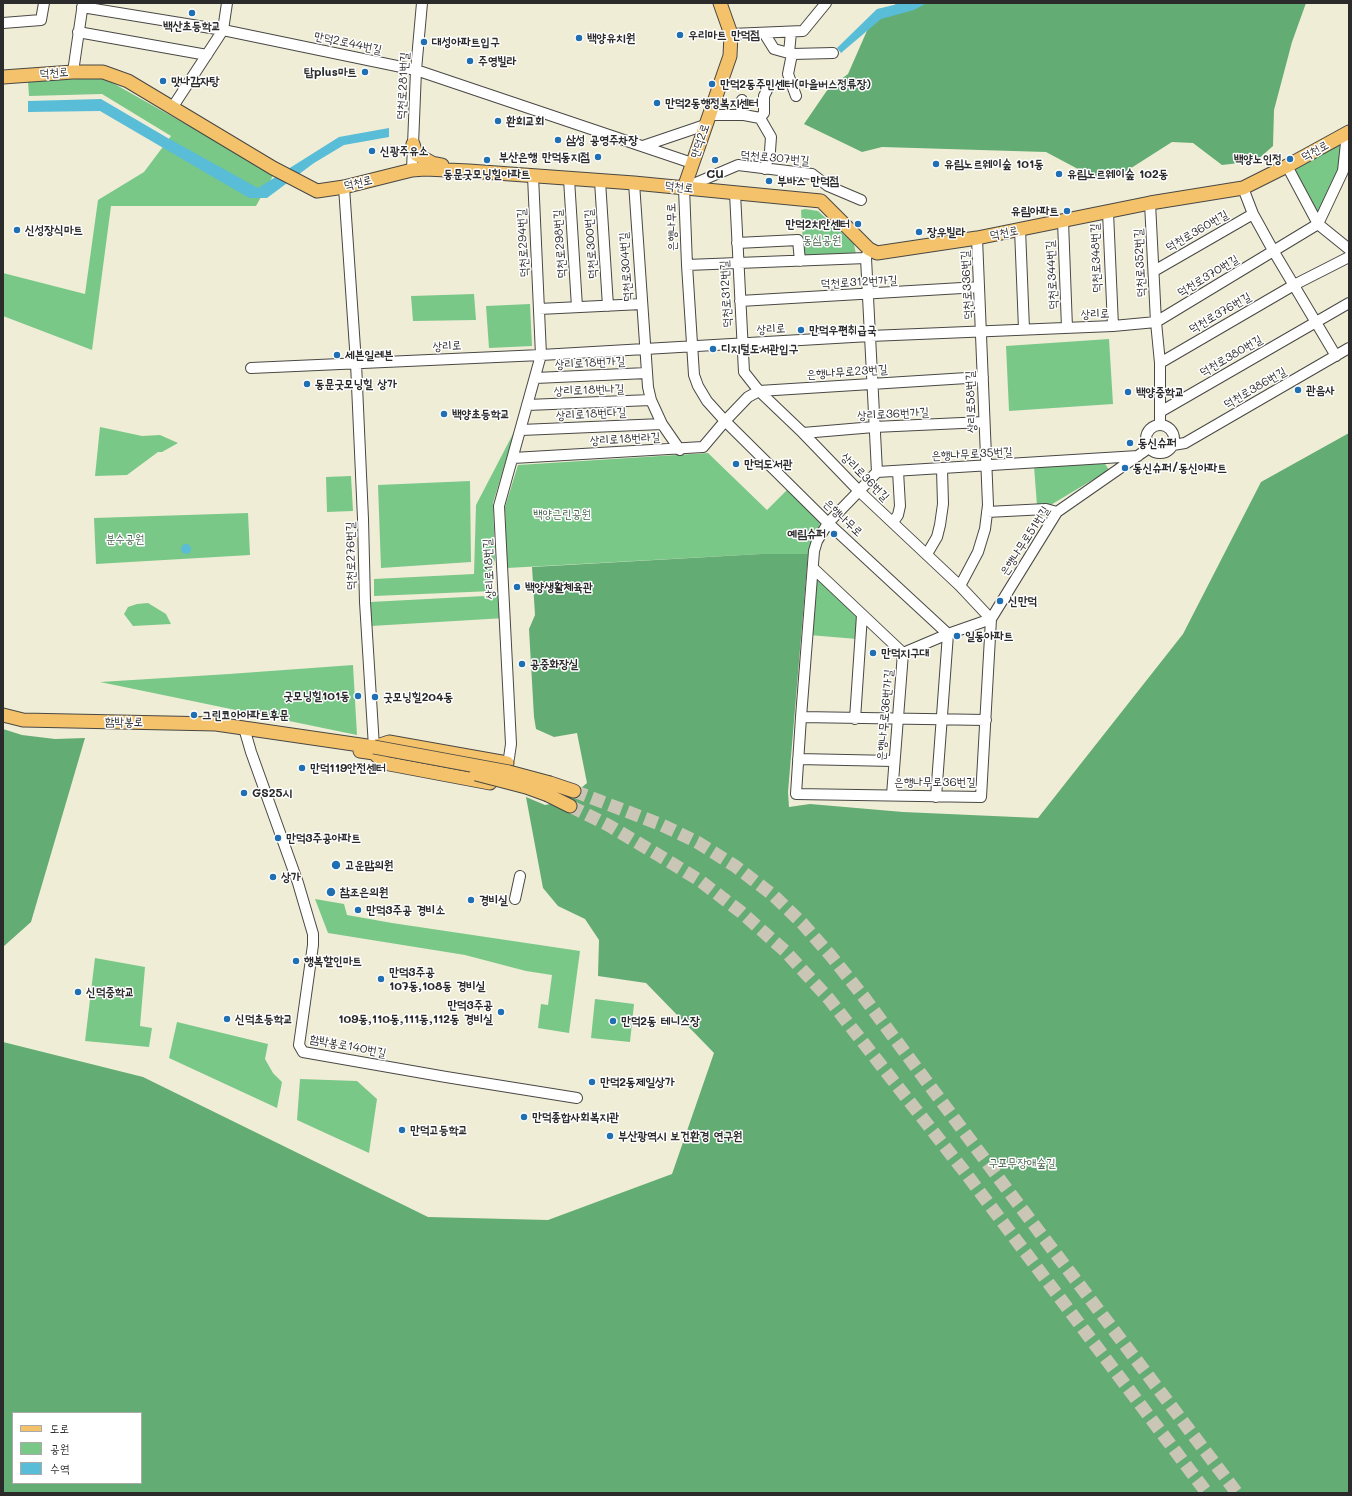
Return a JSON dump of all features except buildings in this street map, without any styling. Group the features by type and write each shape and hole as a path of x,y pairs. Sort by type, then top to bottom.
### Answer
{"main road":[{"name":"만덕2로","path":"684,188 730,56 731,34 724,4"},
{"name":"덕천로","path":"3,77 73,72 103,72 128,81 273,168 317,191 344,187 412,170 425,169 634,183 822,201 867,253 877,253 977,238 1150,203 1243,188 1287,166 1346,133"},
{"path":"413,144 416,154 432,163 469,171"},
{"name":"함박봉로","path":"3,715 23,720 216,724 502,770 549,789"},
{"path":"499,785 384,763 374,750 389,742 507,763"},
{"path":"549,789 574,791"},
{"path":"549,789 570,806"}],"street":[{"path":"3,23 41,20 44,3"},
{"path":"172,108 223,30 227,3"},
{"name":"덕천로281번길","path":"412,170 416,70 422,3"},
{"path":"731,34 803,31 826,3"},
{"path":"73,72 82,5"},
{"name":"만덕2로44번길","path":"82,5 223,30 416,70 692,162"},
{"path":"78,32 206,55"},
{"path":"764,32 774,49 791,54 833,53"},
{"path":"791,32 791,54 788,74 796,96"},
{"path":"760,118 764,113 764,96 767,90"},
{"path":"741,115 742,100"},
{"path":"643,146 707,120 741,115 760,118"},
{"path":"760,118 771,137 770,152 765,169"},
{"path":"1318,224 1343,171 1346,133"},
{"name":"덕천로307번길","path":"684,188 738,166 812,174 828,186 861,200"},
{"path":"1287,166 1318,224 1349,249"},
{"name":"덕천로294번길","path":"533,176 541,355"},
{"name":"덕천로298번길","path":"569,179 577,307"},
{"name":"덕천로300번길","path":"600,181 608,306"},
{"name":"덕천로304번길","path":"634,183 646,373 651,400 662,424 680,450"},
{"name":"덕천로276번길","path":"344,187 356,363 363,519 371,617 374,750"},
{"name":"은행나무로","path":"684,188 691,346 694,375 698,386 707,401 725,421 828,522 948,634"},
{"path":"1243,188 1253,214 1274,252 1336,356"},
{"name":"덕천로312번길","path":"734,193 742,343"},
{"name":"덕천로352번길","path":"1150,203 1156,322"},
{"name":"덕천로348번길","path":"1108,212 1112,326"},
{"name":"덕천로360번길","path":"1154,271 1253,214"},
{"name":"덕천로344번길","path":"1063,221 1067,328"},
{"name":"덕천로370번길","path":"1156,322 1318,224"},
{"path":"1020,229 1024,329"},
{"name":"덕천로336번길","path":"977,238 982,331"},
{"name":"덕천로312번길","path":"737,243 798,240 800,261"},
{"path":"828,522 877,472 867,253"},
{"name":"은행나무로","path":"687,265 800,261 867,253"},
{"name":"덕천로376번길","path":"1160,363 1294,285 1349,257"},
{"name":"덕천로312번가길","path":"740,301 979,287"},
{"name":"덕천로380번길","path":"1160,412 1349,303"},
{"path":"539,309 642,304"},
{"path":"1156,322 1160,363 1160,425"},
{"name":"상리로","path":"356,363 541,355 870,336 1112,326 1156,322"},
{"name":"상리로58번길","path":"960,586 978,552 985,529 987,512 987,466 984,422 982,331"},
{"name":"상리로36번길","path":"742,343 744,372 759,390 859,491 960,586 991,619"},
{"name":"덕천로386번길","path":"1173,445 1185,443 1349,348"},
{"name":"상리로18번길","path":"499,785 507,763 511,744 499,506 541,355"},
{"path":"251,368 356,363"},
{"name":"상리로18번가길","path":"535,378 646,373"},
{"name":"은행나무로23번길","path":"759,390 983,377"},
{"path":"725,421 748,397 759,390"},
{"name":"상리로18번나길","path":"527,405 651,400"},
{"name":"상리로18번라길","path":"513,458 703,448 725,421"},
{"name":"상리로36번가길","path":"803,433 874,427 984,422"},
{"name":"상리로18번다길","path":"521,430 662,424"},
{"path":"1165,425 1172,431 1174,440 1173,445 1162,453 1158,453 1150,448 1146,440 1148,431 1151,428 1165,425"},
{"name":"은행나무로51번길","path":"991,619 1057,512 1150,448"},
{"name":"은행나무로35번길","path":"877,472 1138,456"},
{"path":"927,554 937,537 940,525 943,504 942,469"},
{"path":"893,522 898,515 900,506 898,471"},
{"path":"987,512 1046,509 1057,512"},
{"name":"은행나무로36번길","path":"828,522 817,541 814,551 800,716 796,794 981,797 991,619"},
{"path":"813,568 903,653 948,634 991,619"},
{"path":"855,718 862,615"},
{"path":"936,797 948,634"},
{"name":"은행나무로36번가길","path":"892,795 903,653"},
{"path":"800,716 986,720"},
{"name":"함박봉로140번길","path":"244,728 251,752 298,883 313,934 313,945 299,1045 302,1052 577,1098"},
{"name":"은행나무로36번길","path":"798,759 894,761"},
{"path":"515,899 520,876"}],"green space":[{"path":"898,3 1306,3 1292,42 1274,110 1273,146 1256,161 1222,165 1193,143 1172,142 1117,177 1093,177 1046,152 882,147 862,152 804,124 828,89 848,74 873,17"},
{"path":"104,78 274,174 256,206 111,206 92,350 3,316 3,273 85,294 98,200 144,172 171,136 102,94 29,96 28,81"},
{"path":"1342,138 1342,172 1318,221 1290,167"},
{"name":"동심공원","path":"805,209 818,211 854,244 856,254 804,259 801,210"},
{"path":"474,294 476,320 413,321 411,296"},
{"path":"530,304 532,346 489,348 486,306"},
{"path":"1109,339 1113,404 1009,411 1006,346"},
{"path":"100,427 142,436 160,435 178,443 162,452 158,452 127,475 95,476"},
{"path":"515,430 493,503 495,559 491,574 493,591 374,596 374,579 474,574 476,505"},
{"name":"구포무장애숲길","path":"1349,433 1349,1493 3,1493 3,1042 143,1077 428,1217 548,1220 672,1174 714,1053 646,983 598,976 599,940 585,919 558,906 543,888 526,797 545,805 561,802 587,783 577,733 554,737 536,729 529,629 535,615 532,567 761,554 808,554 788,792 789,807 810,804 903,812 1038,818 1183,634 1261,482"},
{"name":"백양근린공원","path":"708,453 767,510 788,489 821,521 808,554 761,554 507,568 505,507 518,465"},
{"path":"1104,462 1109,470 1049,506 1037,506 1034,466"},
{"path":"351,476 353,511 327,512 326,477"},
{"path":"470,481 471,562 381,568 378,485"},
{"name":"분수공원","path":"248,513 250,555 96,564 94,518"},
{"path":"815,577 820,578 858,614 857,639 809,635"},
{"path":"503,595 505,618 371,626 370,602"},
{"path":"148,603 166,614 171,624 133,626 124,614 128,607"},
{"path":"353,665 357,735 100,682 229,674"},
{"path":"3,729 22,735 55,739 85,738 31,922 3,947"},
{"path":"315,899 344,904 347,915 580,951 569,1033 538,1028 541,1004 548,1005 552,975 526,971 465,955 328,933"},
{"path":"95,958 145,967 140,1026 152,1028 149,1047 85,1041"},
{"name":"만덕2동 테니스장","path":"595,999 634,1004 630,1042 591,1038"},
{"path":"177,1022 268,1044 265,1059 273,1073 282,1082 277,1108 169,1058"},
{"path":"300,1079 357,1081 377,1099 369,1153 297,1120"}],"water":[{"path":"902,3 927,3 914,10 881,19 841,53 837,48 877,9"},
{"path":"101,99 258,188 339,137 389,128 389,137 344,145 314,163 267,198 249,198 100,111 28,112 28,101"},
{"path":"184,544 188,544 191,549 188,554 184,554 181,551 181,547"}],"tunnel":[{"path":"574,791 662,825 697,842 735,866 773,895 802,923 863,996 1237,1493"},
{"path":"570,806 608,825 699,880 741,912 785,951 829,999 964,1171 1207,1493"}],"place":[{"name":"백산초등학교","path":"192,13"},
{"name":"우리마트 만덕점","path":"680,35"},
{"name":"백양유치원","path":"579,38"},
{"name":"대성아파트입구","path":"424,42"},
{"name":"주영빌라","path":"470,61"},
{"name":"탑plus마트","path":"365,72"},
{"name":"맛나감자탕","path":"163,81"},
{"name":"만덕2동주민센터(마을버스정류장)","path":"712,84"},
{"name":"만덕2동행정복지센터","path":"657,103"},
{"name":"환희교회","path":"498,121"},
{"name":"삼성 공영주차장","path":"558,140"},
{"name":"신광주유소","path":"372,151"},
{"name":"부산은행 만덕동지점","path":"598,157"},
{"name":"백양노인정","path":"1290,159"},
{"name":"동문굿모닝힐아파트","path":"487,160"},
{"name":"CU","path":"715,160"},
{"name":"유림노르웨이숲 101동","path":"936,164"},
{"name":"유림노르웨이숲 102동","path":"1059,174"},
{"name":"부바스 만덕점","path":"769,181"},
{"name":"유림아파트","path":"1067,211"},
{"name":"만덕2치안센터","path":"858,224"},
{"name":"신성장식마트","path":"17,230"},
{"name":"장우빌라","path":"919,232"},
{"name":"만덕우편취급국","path":"801,330"},
{"name":"디지털도서관입구","path":"713,349"},
{"name":"세븐일레븐","path":"337,355"},
{"name":"동문굿모닝힐 상가","path":"307,384"},
{"name":"관음사","path":"1298,390"},
{"name":"백양중학교","path":"1128,392"},
{"name":"백양초등학교","path":"444,414"},
{"name":"동신슈퍼","path":"1130,443"},
{"name":"만덕도서관","path":"736,464"},
{"name":"동신슈퍼/동신아파트","path":"1125,468"},
{"name":"예림슈퍼","path":"834,534"},
{"name":"백양생활체육관","path":"517,587"},
{"name":"신만덕","path":"1000,601"},
{"name":"일동아파트","path":"957,636"},
{"name":"만덕지구대","path":"873,653"},
{"name":"공중화장실","path":"522,664"},
{"name":"굿모닝힐101동","path":"358,696"},
{"name":"굿모닝힐204동","path":"375,697"},
{"name":"그린코아아파트후문","path":"194,715"},
{"name":"만덕119안전센터","path":"302,768"},
{"name":"GS25시","path":"244,793"},
{"name":"만덕3주공아파트","path":"278,838"},
{"name":"고운맘의원","path":"336,865"},
{"name":"상가","path":"273,877"},
{"name":"참조은의원","path":"331,892"},
{"name":"경비실","path":"471,900"},
{"name":"만덕3주공 경비소","path":"358,910"},
{"name":"행복할인마트","path":"296,961"},
{"name":"만덕3주공 107동,108동 경비실","path":"381,979"},
{"name":"신덕중학교","path":"78,992"},
{"name":"만덕3주공 109동,110동,111동,112동 경비실","path":"501,1012"},
{"name":"신덕초등학교","path":"227,1019"},
{"name":"만덕2동 테니스장","path":"613,1021"},
{"name":"만덕2동제일상가","path":"592,1082"},
{"name":"만덕종합사회복지관","path":"524,1117"},
{"name":"만덕고등학교","path":"402,1130"},
{"name":"부산광역시 보건환경 연구원","path":"610,1136"}]}
